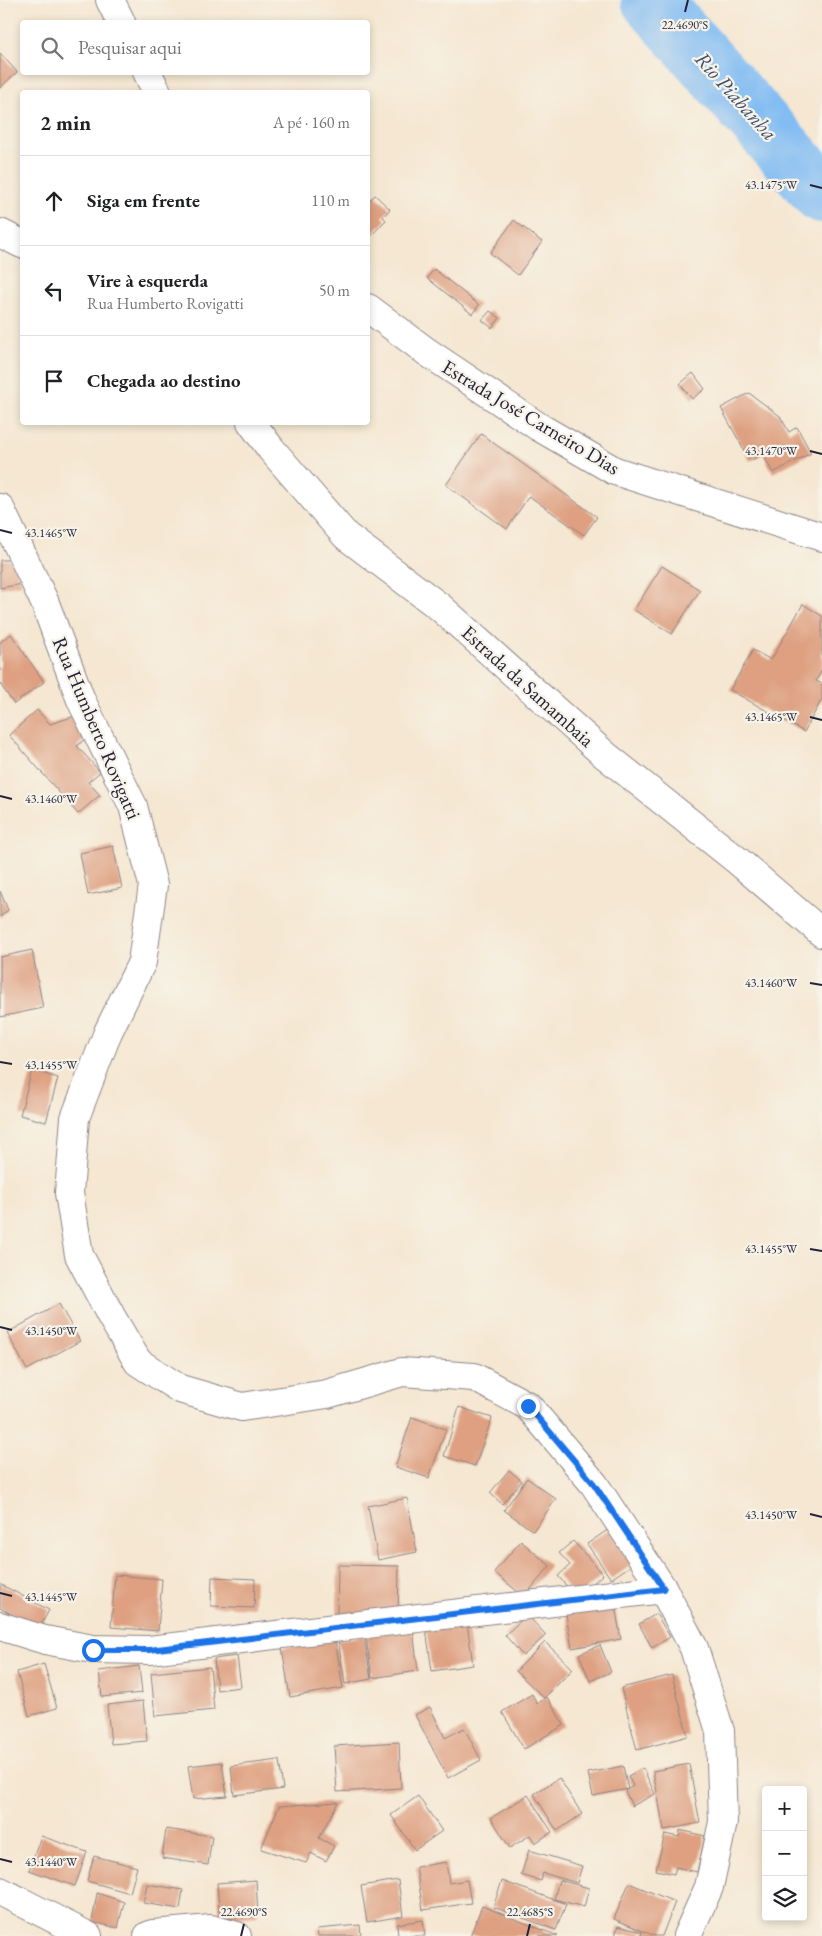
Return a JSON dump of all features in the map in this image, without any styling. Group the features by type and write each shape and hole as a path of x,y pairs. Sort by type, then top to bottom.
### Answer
{"street":[{"path":"110,0 121,20"},
{"path":"148,75 156,90"},
{"path":"0,233 20,243"},
{"name":"Estrada José Carneiro Dias","path":"370,309 427,352 539,427 615,471 822,537"},
{"name":"Estrada da Samambaia","path":"253,425 271,449 346,536 441,608 605,755 738,861 822,932"},
{"name":"Rua Humberto Rovigatti","path":"0,508 45,603 81,700 134,806 153,885 142,962 108,1032 75,1118 69,1194 79,1255 138,1362 180,1389 242,1407 327,1394 402,1372 474,1377 528,1406 594,1484 664,1589 694,1648 720,1731 723,1822 708,1887 687,1936"},
{"path":"0,1626 45,1640 93,1650 149,1650 664,1589"},
{"path":"0,1891 88,1936"},
{"path":"148,1936 211,1929 237,1936"}],"building":[{"path":"0,53 17,72 0,88"},
{"path":"375,195 390,209 383,217 386,220 370,237 370,200"},
{"path":"514,220 542,242 518,275 490,253"},
{"path":"434,269 479,305 472,314 427,278"},
{"path":"490,311 500,318 492,328 482,320"},
{"path":"693,373 705,389 692,399 680,384"},
{"path":"749,393 780,416 789,432 797,427 811,453 773,473 763,454 750,461 721,408"},
{"path":"481,434 597,517 584,535 529,496 507,529 446,485"},
{"path":"0,560 12,560 22,584 0,588"},
{"path":"662,566 700,590 672,634 634,610"},
{"path":"803,604 822,616 822,670 816,681 822,684 822,699 804,732 730,690 753,650 771,660"},
{"path":"11,634 44,682 14,704 0,684 0,642"},
{"path":"37,710 50,724 75,716 91,734 77,746 100,772 88,782 100,795 78,814 9,735"},
{"path":"113,846 122,888 88,895 80,853"},
{"path":"0,891 8,910 0,917"},
{"path":"32,950 43,1008 0,1017 0,957"},
{"path":"32,1070 58,1078 46,1122 20,1115"},
{"path":"59,1304 80,1341 27,1370 7,1333"},
{"path":"459,1407 492,1418 475,1466 444,1456"},
{"path":"412,1417 446,1429 429,1478 395,1467"},
{"path":"509,1470 522,1481 502,1504 490,1493"},
{"path":"527,1478 556,1499 533,1531 504,1510"},
{"path":"407,1498 417,1552 378,1560 368,1506"},
{"path":"609,1529 633,1564 611,1579 587,1544"},
{"path":"521,1541 550,1566 524,1597 494,1572"},
{"path":"573,1541 603,1574 577,1598 558,1576 570,1565 559,1553"},
{"path":"338,1565 399,1566 398,1617 337,1615"},
{"path":"115,1575 162,1579 158,1631 111,1627"},
{"path":"212,1577 255,1579 254,1608 211,1606"},
{"path":"0,1584 49,1610 39,1629 0,1608"},
{"path":"615,1606 621,1639 572,1648 566,1615"},
{"path":"656,1614 670,1637 652,1648 639,1624"},
{"path":"527,1615 546,1635 523,1656 505,1635"},
{"path":"467,1623 473,1665 432,1671 426,1629"},
{"path":"413,1629 418,1671 372,1678 366,1636"},
{"path":"364,1636 371,1679 345,1684 338,1640"},
{"path":"335,1639 343,1688 290,1697 282,1648"},
{"path":"545,1642 573,1669 544,1698 516,1671"},
{"path":"600,1645 611,1672 590,1681 579,1654"},
{"path":"237,1656 241,1687 217,1690 214,1659"},
{"path":"44,1664 57,1708 29,1716 17,1672"},
{"path":"139,1666 142,1693 102,1697 99,1671"},
{"path":"210,1667 214,1710 155,1716 151,1673"},
{"path":"672,1675 688,1736 637,1750 621,1688"},
{"path":"532,1694 537,1704 547,1697 564,1725 524,1749 502,1712"},
{"path":"143,1701 147,1741 111,1744 107,1705"},
{"path":"430,1707 445,1738 464,1728 481,1760 448,1778 415,1715"},
{"path":"399,1742 401,1788 337,1792 334,1746"},
{"path":"279,1760 283,1789 234,1795 231,1766"},
{"path":"222,1762 227,1796 193,1799 188,1766"},
{"path":"689,1764 700,1823 664,1830 653,1771"},
{"path":"623,1766 628,1789 593,1796 588,1773"},
{"path":"643,1768 655,1794 632,1806 625,1791 633,1786 628,1776"},
{"path":"559,1778 582,1814 557,1831 534,1794"},
{"path":"528,1795 552,1832 535,1843 530,1835 510,1848 491,1818"},
{"path":"418,1796 442,1831 415,1850 391,1815"},
{"path":"338,1802 319,1838 334,1846 326,1861 311,1853 306,1863 261,1849 279,1806"},
{"path":"166,1829 212,1836 208,1865 162,1858"},
{"path":"680,1830 705,1836 697,1872 676,1867 674,1874 656,1870 665,1834 679,1837"},
{"path":"41,1836 87,1852 75,1886 29,1870"},
{"path":"529,1850 582,1866 577,1883 543,1873 541,1881 521,1875"},
{"path":"94,1856 137,1867 130,1893 87,1881"},
{"path":"446,1862 449,1883 467,1880 471,1903 423,1910 416,1867"},
{"path":"256,1880 258,1916 220,1919 217,1883"},
{"path":"398,1880 403,1916 367,1922 361,1886"},
{"path":"559,1880 589,1888 584,1907 554,1899"},
{"path":"502,1881 566,1904 556,1930 493,1907"},
{"path":"629,1883 675,1902 662,1936 655,1936 614,1919"},
{"path":"147,1884 183,1890 180,1909 143,1903"},
{"path":"97,1893 124,1902 118,1928 92,1922"},
{"path":"482,1906 558,1936 470,1936"},
{"path":"423,1920 425,1936 398,1936 397,1924"},
{"path":"360,1925 361,1936 318,1936 317,1929"},
{"path":"618,1926 642,1932 641,1936 615,1936"}],"waterway":[{"name":"Rio Piabanha","path":"651,0 822,193"}],"route":[{"path":"93,1650 149,1650 664,1589 594,1484 528,1406"}]}
